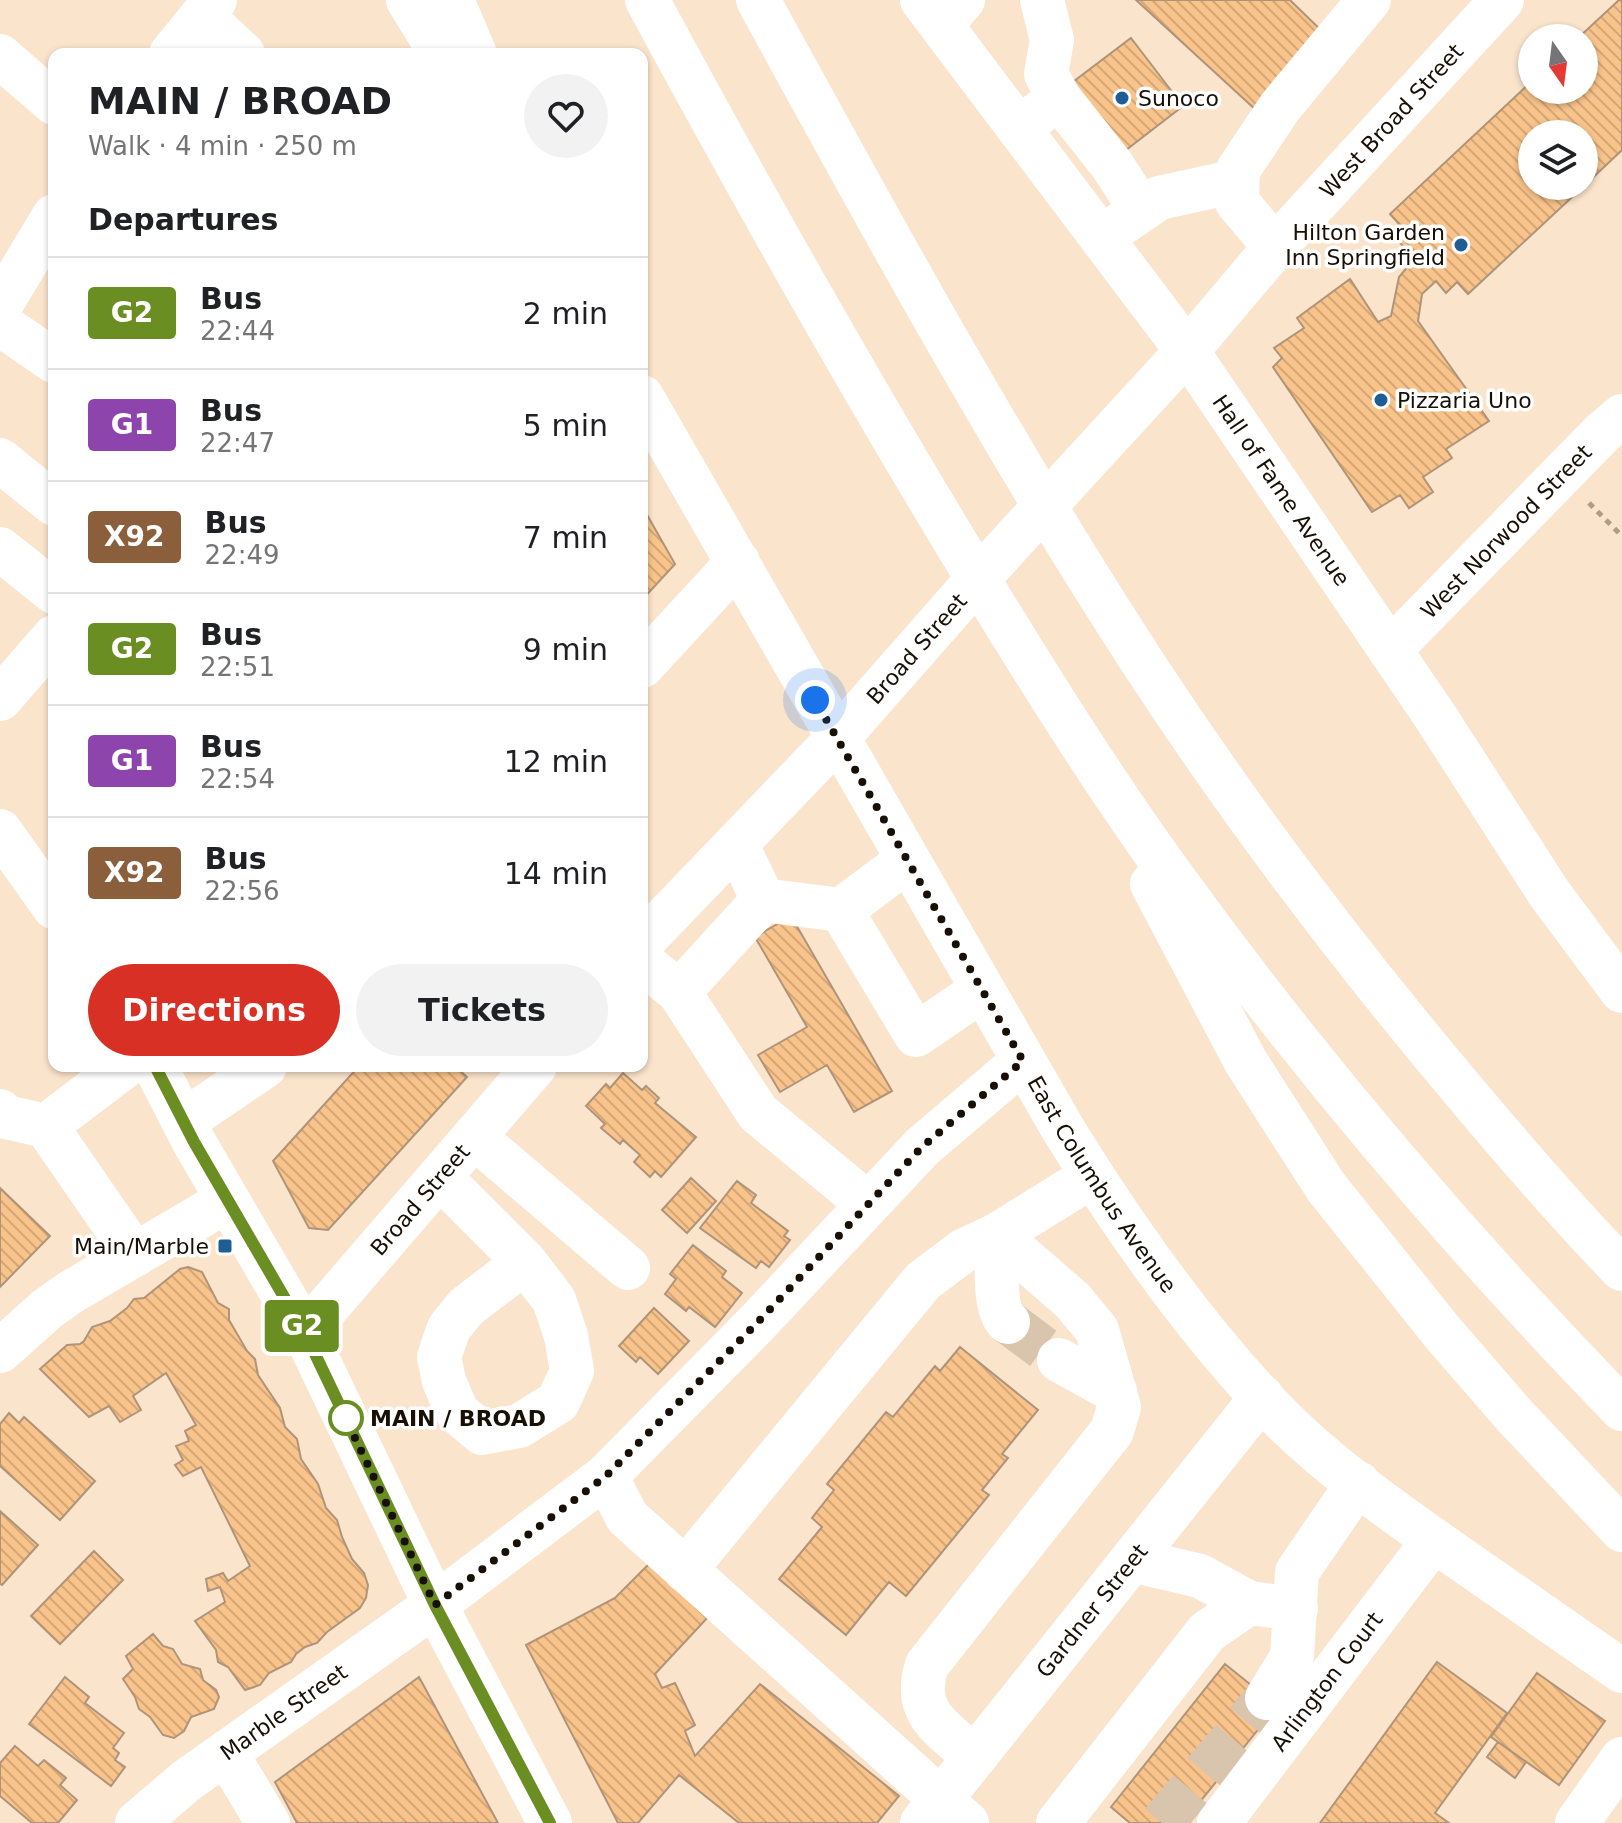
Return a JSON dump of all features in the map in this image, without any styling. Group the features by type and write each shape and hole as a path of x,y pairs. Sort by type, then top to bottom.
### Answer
{"main road":[{"path":"408,0 437,48"},
{"path":"452,0 472,48"},
{"path":"647,0 808,293 918,480 1083,746 1169,872 1353,1111 1451,1226 1622,1409"},
{"path":"758,0 985,407 1124,632 1234,796 1414,1033 1512,1148 1622,1269"},
{"path":"1042,0 1052,40 1046,74 1059,98 1112,165 1141,210"},
{"path":"1275,247 1237,202 1238,170 1280,107 1369,0"},
{"name":"West Broad Street","path":"1187,351 1275,247 1502,0"},
{"path":"176,48 208,8 238,48"},
{"name":"Hall of Fame Avenue","path":"942,8 1019,128 1187,351 1390,650 1549,893 1622,991"},
{"path":"0,56 48,98"},
{"path":"1019,128 1059,98"},
{"path":"1103,237 1159,198 1237,181"},
{"path":"0,306 48,226"},
{"path":"0,324 48,352"},
{"name":"Broad Street","path":"648,936 837,739 975,582 1187,351"},
{"name":"East Columbus Avenue","path":"648,409 1023,1061 1092,1176 1181,1302 1262,1397 1300,1435 1434,1540 1622,1671"},
{"name":"West Norwood Street","path":"1390,650 1622,416"},
{"path":"0,460 48,499"},
{"path":"0,549 48,587"},
{"path":"648,660 738,562"},
{"path":"0,699 48,647"},
{"path":"1083,746 1209,996 1246,1062 1326,1187 1493,1391 1622,1530"},
{"path":"0,831 48,886"},
{"path":"737,845 763,900"},
{"path":"763,900 841,910 908,860"},
{"path":"679,992 763,900"},
{"path":"841,910 916,1035 982,990"},
{"path":"648,967 679,992 758,1113 868,1204"},
{"name":"Marble Street","path":"137,1823 186,1781 435,1605 606,1476 757,1323 922,1147 1023,1061"},
{"path":"46,1126 117,1072"},
{"path":"158,1072 305,1333 435,1605 550,1823"},
{"path":"184,1121 256,1072"},
{"name":"Broad Street","path":"305,1333 530,1072"},
{"path":"0,1111 6,1117 46,1126 135,1255"},
{"path":"474,1137 628,1268"},
{"path":"685,1570 923,1281 963,1251 997,1235 1092,1176"},
{"path":"440,1177 525,1262"},
{"path":"0,1351 47,1309 228,1200"},
{"path":"997,1235 998,1301 1008,1322"},
{"path":"975,1757 933,1720 925,1706 922,1679 927,1665 1112,1431 1119,1407 1097,1330 1072,1300 997,1235"},
{"path":"1059,1360 1115,1391"},
{"name":"Gardner Street","path":"943,1815 975,1757 1262,1397"},
{"path":"606,1476 627,1517 943,1815"},
{"path":"1267,1698 1292,1657 1297,1572 1358,1483"},
{"name":"Arlington Court","path":"1219,1823 1434,1540"},
{"path":"1132,1560 1200,1576 1249,1603 1296,1609"},
{"path":"1058,1823 1207,1632 1249,1603"},
{"path":"226,1753 268,1823"},
{"path":"1577,1823 1622,1759"}],"building":[{"path":"1136,0 1290,0 1325,34 1256,110"},
{"name":"Hilton Garden Inn Springfield","path":"1619,0 1622,0 1622,150 1598,173 1598,120 1518,120 1518,200 1569,200 1468,294 1457,282 1446,293 1436,281 1422,294 1418,321 1489,421 1446,449 1452,458 1423,477 1433,492 1409,508 1400,495 1372,512 1273,367 1282,358 1274,348 1304,328 1297,318 1350,279 1378,322 1391,316 1399,277 1415,258 1390,233 1399,224 1390,214 1518,94 1518,104 1598,104 1598,24 1593,24"},
{"path":"1131,38 1183,106 1113,160 1061,91"},
{"path":"648,517 675,564 648,593"},
{"path":"791,916 892,1091 854,1112 827,1065 780,1092 758,1055 807,1027 755,937"},
{"path":"354,1072 462,1072 467,1077 328,1230 309,1228 273,1161"},
{"path":"623,1073 642,1090 646,1086 659,1098 655,1103 696,1137 661,1177 655,1171 650,1177 634,1162 640,1155 623,1140 620,1144 601,1128 605,1124 586,1106 606,1084 610,1088"},
{"path":"691,1178 716,1201 687,1233 662,1210"},
{"path":"737,1181 756,1195 751,1203 788,1231 784,1236 790,1240 769,1267 761,1261 756,1268 700,1228"},
{"path":"0,1188 50,1236 0,1287"},
{"path":"693,1245 726,1271 722,1277 742,1293 715,1327 689,1307 686,1311 665,1294 676,1279 670,1274"},
{"path":"188,1267 202,1272 218,1303 229,1309 229,1320 255,1359 258,1375 280,1408 285,1427 297,1439 301,1459 318,1484 326,1508 337,1520 352,1559 364,1573 368,1585 360,1608 317,1643 296,1654 291,1662 269,1673 260,1685 245,1690 228,1667 218,1662 216,1650 195,1621 225,1602 220,1587 208,1591 206,1579 223,1573 228,1581 250,1566 201,1467 183,1476 175,1465 183,1460 176,1446 189,1441 185,1431 196,1425 166,1373 133,1396 141,1410 120,1422 109,1406 89,1417 40,1369 67,1345 84,1341 92,1327 110,1321 134,1299 144,1298 180,1269"},
{"path":"654,1308 689,1341 658,1374 640,1357 636,1362 619,1346"},
{"path":"960,1347 1038,1410 1002,1454 1008,1458 982,1490 989,1495 906,1596 889,1582 846,1635 779,1579 822,1527 812,1518 834,1490 827,1484 886,1412 893,1417 935,1366 940,1371"},
{"path":"9,1413 19,1423 24,1417 95,1481 60,1520 0,1466 0,1424"},
{"path":"0,1511 38,1545 2,1585 0,1584"},
{"path":"94,1551 123,1580 60,1644 31,1616"},
{"path":"651,1562 709,1616 655,1674 662,1688 675,1683 695,1725 685,1731 695,1756 760,1684 899,1796 877,1823 739,1823 679,1775 638,1823 618,1823 526,1645 615,1598"},
{"path":"153,1634 163,1646 173,1649 182,1664 200,1669 203,1680 216,1690 219,1697 214,1709 191,1717 184,1731 174,1738 163,1735 150,1717 139,1709 123,1679 133,1669 126,1656"},
{"path":"1437,1662 1507,1713 1435,1813 1449,1823 1320,1823"},
{"path":"1225,1664 1277,1706 1183,1823 1130,1823 1111,1807"},
{"path":"1537,1673 1605,1721 1559,1785 1491,1737"},
{"path":"65,1677 89,1697 85,1703 124,1733 113,1748 119,1753 115,1760 125,1767 111,1786 29,1724"},
{"path":"419,1677 498,1823 297,1823 275,1782"},
{"path":"1498,1742 1526,1762 1515,1778 1487,1757"},
{"path":"15,1746 38,1766 44,1760 66,1778 60,1785 77,1800 58,1823 32,1823 0,1796 0,1763"}],"tunnel":[{"path":"1008,1322 1059,1360"},
{"path":"1162,1823 1267,1698"}],"bus line":[{"name":"G2","path":"159,1072 194,1142 305,1333 435,1605 550,1823"}],"place":[{"name":"Sunoco","path":"1122,98"},
{"name":"Hilton Garden Inn Springfield","path":"1461,245"},
{"name":"Pizzaria Uno","path":"1381,400"},
{"name":"Main/Marble","path":"225,1246"},
{"name":"MAIN / BROAD","path":"346,1418"}],"route":[{"path":"346,1418 344,1415 435,1605 606,1476 757,1323 922,1147 1023,1061 815,700"}]}
